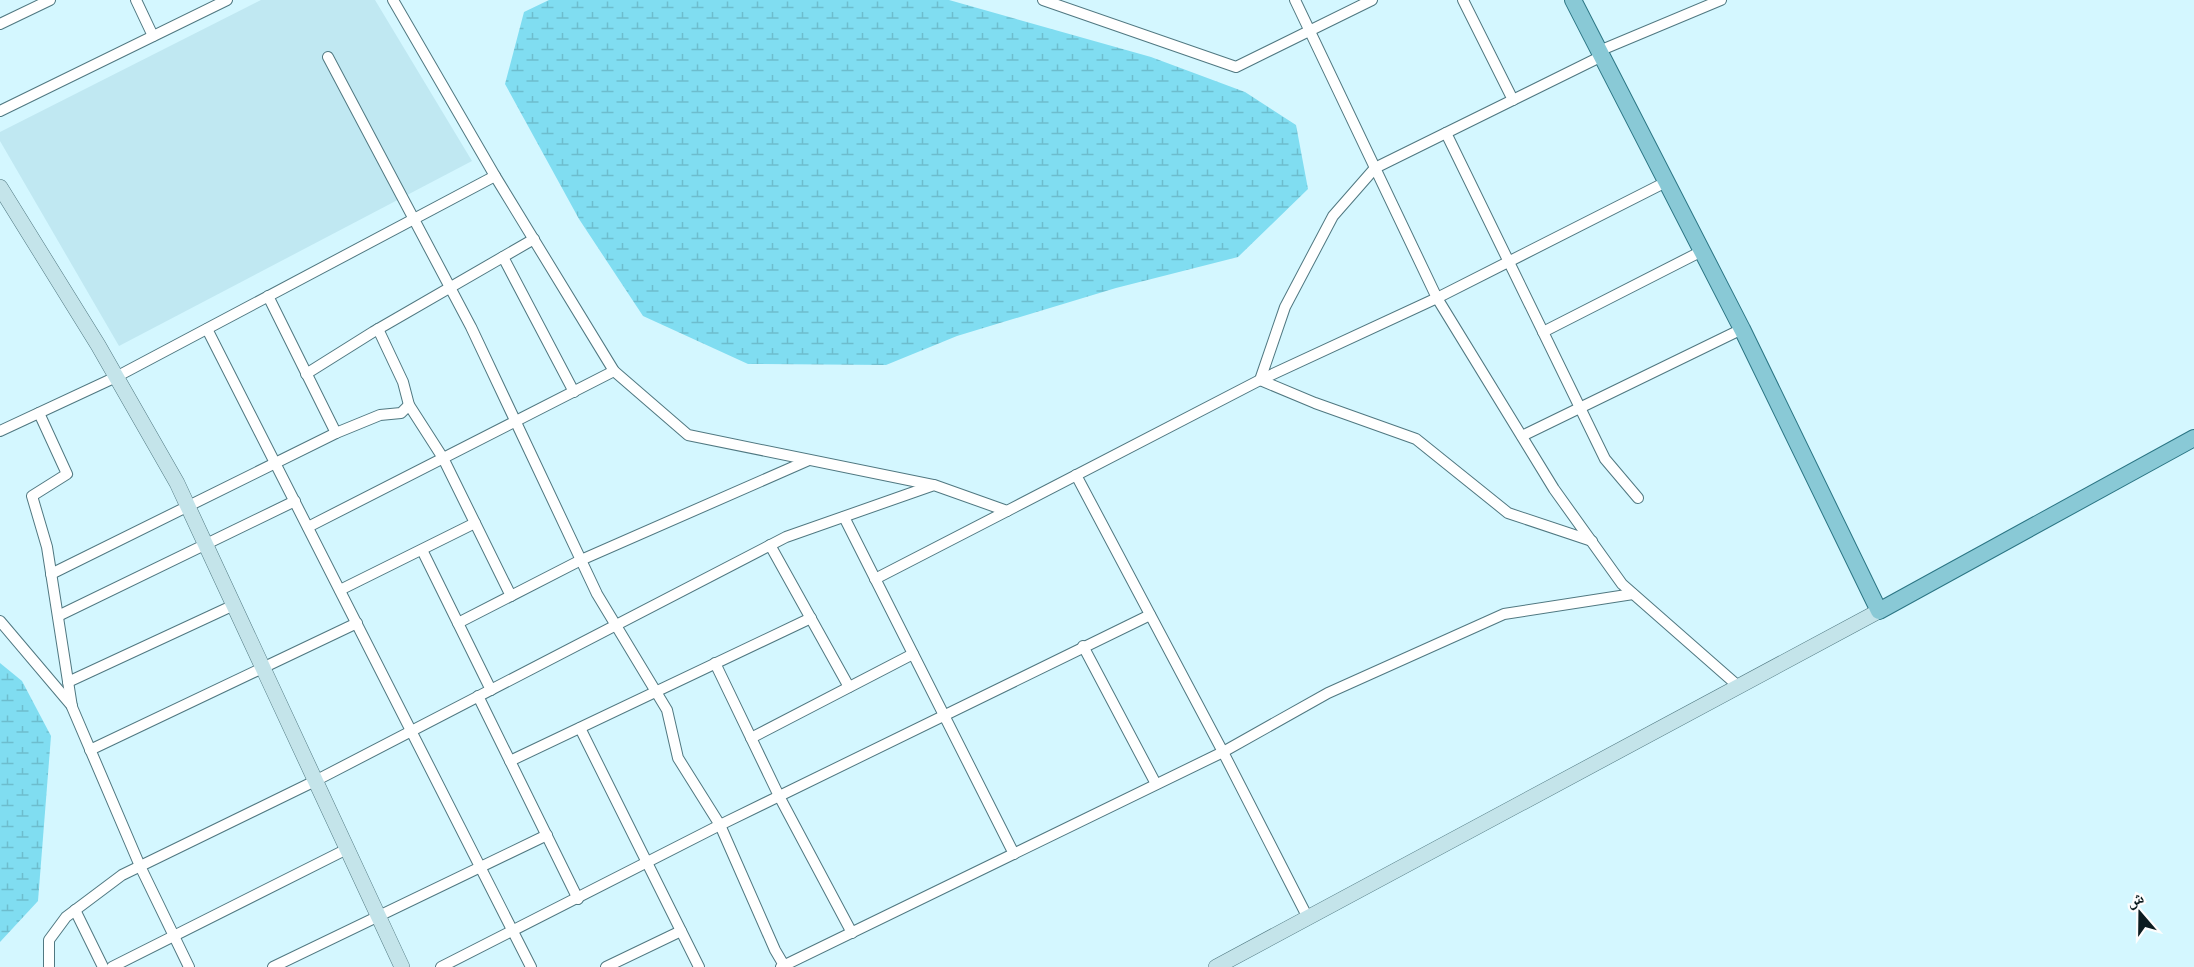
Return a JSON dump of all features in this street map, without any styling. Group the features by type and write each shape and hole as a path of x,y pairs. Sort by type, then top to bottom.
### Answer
{"main road":[{"path":"1573,0 1742,329 1879,611 2194,438"}],"street":[{"path":"0,24 50,0"},
{"path":"136,0 153,36"},
{"path":"0,111 227,0"},
{"path":"393,0 495,176 614,371 688,435 934,485 1007,511"},
{"path":"1043,0 1236,67 1372,0"},
{"path":"1295,0 1437,298 1554,489 1623,585 1737,686"},
{"path":"1463,0 1513,100"},
{"path":"1260,380 1285,307 1334,216 1375,168 1601,54 1721,0"},
{"path":"328,57 450,287 581,560 615,625 666,710 678,758 720,825 784,967 1223,752 1328,693 1504,614 1633,594"},
{"path":"1446,133 1605,459 1638,498"},
{"path":"0,431 116,377 495,176"},
{"path":"875,579 1260,380 1437,298 1666,182"},
{"path":"0,188 116,377 188,507 402,967"},
{"path":"306,374 378,329 534,239"},
{"path":"1543,332 1702,251"},
{"path":"503,257 574,392"},
{"path":"268,296 336,433"},
{"path":"207,328 531,967"},
{"path":"378,329 403,382 409,405 443,458 512,596"},
{"path":"1522,436 1742,329"},
{"path":"308,527 614,371"},
{"path":"1260,380 1315,403 1416,439 1508,513 1592,541"},
{"path":"51,574 336,433 380,415 401,413 409,405"},
{"path":"39,413 68,474 32,496 51,574 72,707 140,866 189,967"},
{"path":"458,623 581,560 810,460"},
{"path":"1076,476 1223,752 1308,918"},
{"path":"50,967 49,940 66,917 122,875 315,781 770,545 934,485"},
{"path":"58,616 295,501"},
{"path":"844,517 1014,854"},
{"path":"340,590 475,523"},
{"path":"770,545 849,687"},
{"path":"422,550 491,690"},
{"path":"68,682 234,605"},
{"path":"1216,967 1879,611"},
{"path":"441,967 720,825 1150,615"},
{"path":"510,761 811,618"},
{"path":"0,621 72,707"},
{"path":"90,750 357,623"},
{"path":"1083,646 1156,784"},
{"path":"751,738 913,654"},
{"path":"715,663 779,796 852,933"},
{"path":"478,696 578,899"},
{"path":"580,728 699,967"},
{"path":"273,967 547,835"},
{"path":"112,967 347,849"},
{"path":"75,910 104,967"},
{"path":"609,966 681,931"}],"shaded area":[{"path":"261,0 375,0 472,161 119,346 0,141 0,132"}],"green space":[{"path":"549,0 949,0 1151,57 1245,92 1296,125 1308,189 1238,257 1116,288 957,336 886,365 748,364 643,316 579,219 505,84 524,12"},
{"path":"0,663 22,681 51,736 38,901 0,942"}]}
